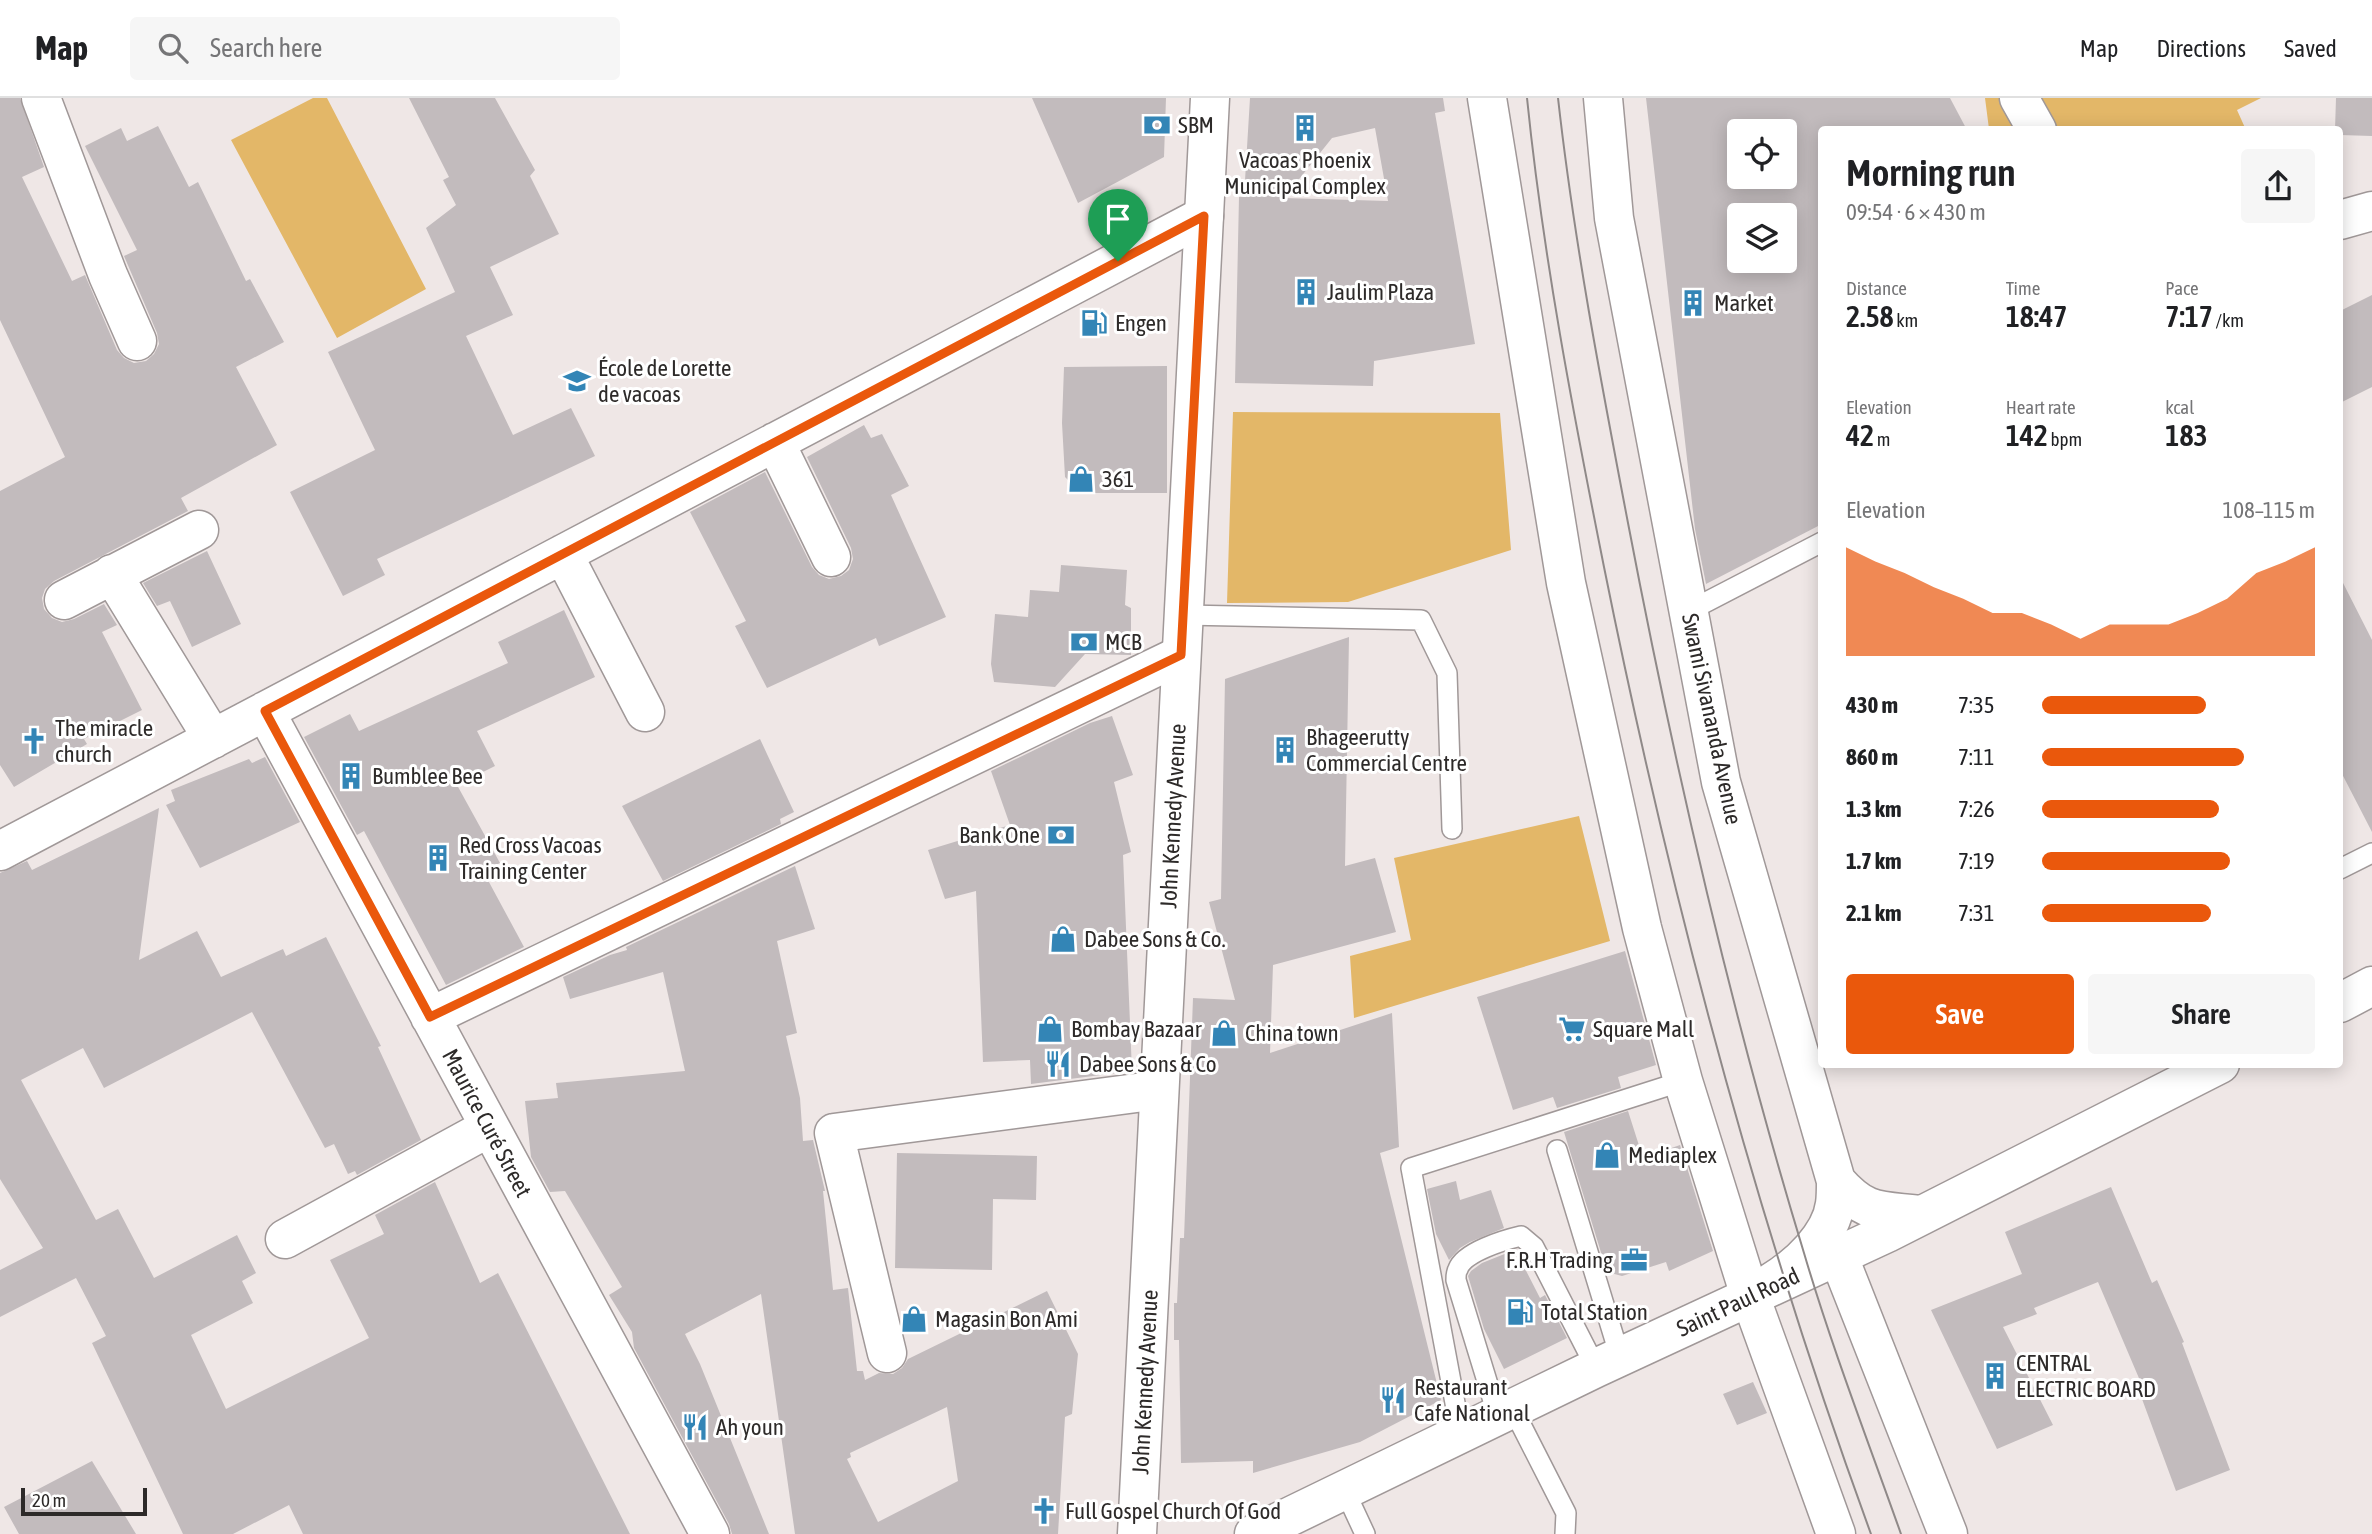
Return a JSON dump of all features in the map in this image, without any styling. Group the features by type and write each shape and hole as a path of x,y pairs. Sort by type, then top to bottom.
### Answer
{"street":[{"path":"41,98 108,275 137,341"},
{"name":"John Kennedy Avenue","path":"1137,1534 1210,98"},
{"path":"1487,98 1566,583 1642,928 1684,1081 1750,1296 1836,1534"},
{"name":"Swami Sivananda Avenue","path":"1602,98 1614,218 1721,782 1836,1181 1835,1206 1824,1232 1805,1256 1783,1276 1750,1296"},
{"path":"2019,98 2035,126"},
{"path":"2343,219 2372,211"},
{"path":"4,837 213,739 1204,216"},
{"path":"775,442 831,557"},
{"path":"64,600 199,530"},
{"path":"563,554 645,712"},
{"path":"112,574 213,739"},
{"path":"430,1017 1181,655"},
{"name":"Maurice Curé Street","path":"265,711 710,1534"},
{"path":"2343,1001 2372,986"},
{"name":"Saint Paul Road","path":"1254,1534 1608,1362 1921,1215 2212,1068"},
{"path":"887,1353 834,1133 1159,1090"},
{"path":"285,1240 490,1127"},
{"path":"1836,1181 1852,1200 1871,1210 1921,1215"},
{"path":"1838,1255 1948,1534"}],"lane":[{"path":"1689,611 1818,544"},
{"path":"1184,615 1421,620 1447,674 1452,829"},
{"path":"2343,868 2372,853"},
{"path":"1461,1435 1411,1168 1684,1081"},
{"path":"1557,1150 1608,1362"},
{"path":"1565,1534 1566,1513 1506,1413 1456,1280 1458,1267 1469,1256 1504,1240 1521,1236 1534,1247 1608,1362"},
{"path":"1345,1491 1366,1534"}],"shaded area":[{"path":"313,98 327,98 426,289 337,338 231,140"},
{"path":"1985,98 2261,98 2237,110 2244,126 1989,126"},
{"path":"1233,412 1500,413 1511,550 1348,602 1227,603"},
{"path":"1579,816 1610,941 1354,1018 1350,956 1411,940 1394,858"}],"building":[{"path":"0,98 20,98 44,167 22,177 72,281 85,275 117,350 124,358 134,363 146,361 154,354 159,344 157,333 124,256 137,250 85,146 121,128 127,141 158,126 189,187 198,182 246,281 250,279 284,342 236,367 277,445 181,498 188,511 54,581 45,589 42,598 44,609 52,618 62,622 104,604 117,625 102,632 142,710 84,739 87,744 14,787 0,765 0,491 65,457 0,320"},
{"path":"409,98 495,98 535,170 530,176 559,234 490,267 513,315 466,336 513,435 571,408 595,456 377,559 385,575 343,596 290,492 375,450 328,352 455,292 426,228 456,205 443,180 449,177"},
{"path":"1032,98 1166,98 1164,157 1078,203"},
{"path":"1250,98 1443,98 1445,111 1435,113 1475,344 1374,361 1373,386 1235,383 1239,197 1244,197","holes":["1375,128 1388,201 1284,198 1332,138"]},
{"path":"1646,98 1950,98 1965,126 1818,126 1818,526 1706,584 1695,529"},
{"path":"2336,98 2372,98 2372,136 2343,135 2343,126 2335,126"},
{"path":"2372,295 2372,387 2343,402 2343,310"},
{"path":"1167,366 1167,493 1081,493 1065,477 1062,423 1064,367"},
{"path":"864,425 871,438 882,434 909,486 891,495 946,617 879,646 876,638 767,688 735,626 746,621 690,512 765,472 812,567 819,575 829,579 841,576 849,570 853,559 851,548 807,457"},
{"path":"207,551 241,624 192,647 170,601 157,606 143,583"},
{"path":"1061,565 1127,570 1125,605 1131,608 1131,655 1085,654 1055,687 994,682 991,664 995,614 1028,617 1030,590 1059,592"},
{"path":"2343,583 2372,640 2372,832 2343,776"},
{"path":"564,610 595,677 477,731 495,766 457,785 500,863 483,871 524,947 446,985 364,831 357,835 304,737 350,714 359,731 508,663 498,642"},
{"path":"1349,637 1345,866 1375,858 1396,932 1273,965 1270,1053 1392,1013 1399,1147 1380,1153 1441,1400 1360,1442 1253,1473 1253,1461 1181,1463 1179,1340 1174,1340 1174,1303 1177,1303 1180,1238 1184,1238 1193,998 1235,1000 1209,902 1221,899 1225,679"},
{"path":"1112,716 1133,775 1114,782 1131,852 1123,855 1132,1071 1031,1084 1030,1060 983,1062 976,891 945,899 928,850 1010,825 991,771 1090,723"},
{"path":"760,739 794,812 780,819 781,824 663,881 622,806"},
{"path":"265,757 300,822 200,868 166,805 175,801 171,790 249,759 252,763"},
{"path":"159,808 139,960 197,931 221,977 283,949 286,956 326,937 381,1046 378,1047 421,1140 357,1175 355,1171 348,1174 334,1144 325,1148 252,1012 104,1088 83,1048 21,1080 96,1220 118,1209 154,1278 237,1235 256,1273 242,1281 253,1303 191,1335 226,1409 369,1338 330,1260 384,1234 375,1215 435,1182 480,1283 498,1273 630,1534 303,1534 289,1505 233,1534 183,1534 92,1343 106,1336 76,1278 0,1317 0,1270 43,1248 0,1179 0,873 27,861 32,870"},
{"path":"795,866 815,929 777,941 797,1033 786,1036 800,1098 803,1141 813,1140 825,1191 833,1290 848,1288 857,1371 863,1371 865,1380 879,1373 893,1374 902,1368 908,1359 1047,1291 1078,1354 1072,1414 1065,1417 1058,1534 795,1534 761,1294 685,1334 700,1364 769,1534 732,1534 634,1348 632,1332 609,1295 622,1287 565,1191 550,1192 531,1157 525,1101 558,1098 556,1083 685,1071 663,972 570,999 563,977 627,950 626,947","holes":["947,1407 958,1481 878,1522 847,1459 851,1457 850,1453"]},
{"name":"Square Mall","path":"1625,951 1656,1065 1618,1077 1621,1088 1557,1108 1553,1097 1513,1110 1477,997"},
{"path":"1628,1111 1643,1158 1680,1145 1713,1251 1669,1271 1666,1262 1622,1276 1607,1272 1564,1132"},
{"path":"897,1153 1037,1156 1036,1200 993,1199 992,1270 895,1268"},
{"path":"1456,1181 1460,1200 1491,1190 1504,1228 1470,1242 1449,1260 1436,1234 1427,1189"},
{"path":"2111,1187 2152,1283 2157,1280 2184,1342 2182,1343 2230,1470 2176,1491 2142,1399 2147,1397 2098,1282 2034,1308 2037,1314 2003,1327 2053,1425 1997,1449 1931,1310 2022,1274 2005,1232"},
{"name":"Total Station","path":"1512,1251 1514,1259 1519,1257 1540,1298 1545,1295 1567,1338 1504,1369 1484,1329 1468,1276 1482,1263"},
{"path":"1753,1382 1767,1413 1737,1425 1723,1394"},
{"path":"92,1461 136,1534 19,1534 4,1507"}],"tram line":[{"path":"1527,98 1541,216 1570,392 1604,567 1657,812 1719,1056 1753,1177 1829,1416 1871,1534"},
{"path":"1558,98 1580,258 1608,417 1665,707 1706,890 1752,1072 1804,1253 1838,1359 1901,1534"}],"place":[{"name":"SBM","path":"1157,125"},
{"name":"Vacoas Phoenix Municipal Complex","path":"1305,128"},
{"name":"Jaulim Plaza","path":"1306,292"},
{"name":"Market","path":"1693,303"},
{"name":"Engen","path":"1094,323"},
{"name":"École de Lorette de vacoas","path":"577,381"},
{"name":"361","path":"1081,479"},
{"name":"MCB","path":"1084,642"},
{"name":"The miracle church","path":"34,741"},
{"name":"Bhageerutty Commercial Centre","path":"1285,750"},
{"name":"Bumblee Bee","path":"351,776"},
{"name":"Bank One","path":"1061,835"},
{"name":"Red Cross Vacoas Training Center","path":"438,858"},
{"name":"Dabee Sons & Co.","path":"1063,939"},
{"name":"Bombay Bazaar","path":"1050,1029"},
{"name":"Square Mall","path":"1572,1029"},
{"name":"China town","path":"1224,1033"},
{"name":"Dabee Sons & Co","path":"1058,1064"},
{"name":"Mediaplex","path":"1607,1155"},
{"name":"F.R.H Trading","path":"1634,1260"},
{"name":"Total Station","path":"1520,1312"},
{"name":"Magasin Bon Ami","path":"914,1319"},
{"name":"CENTRAL ELECTRIC BOARD","path":"1995,1376"},
{"name":"Restaurant Cafe National","path":"1393,1400"},
{"name":"Ah youn","path":"695,1427"},
{"name":"Full Gospel Church Of God","path":"1044,1511"}],"route":[{"path":"1204,216 1181,655 430,1017 265,711 1118,261 1204,216"}]}
